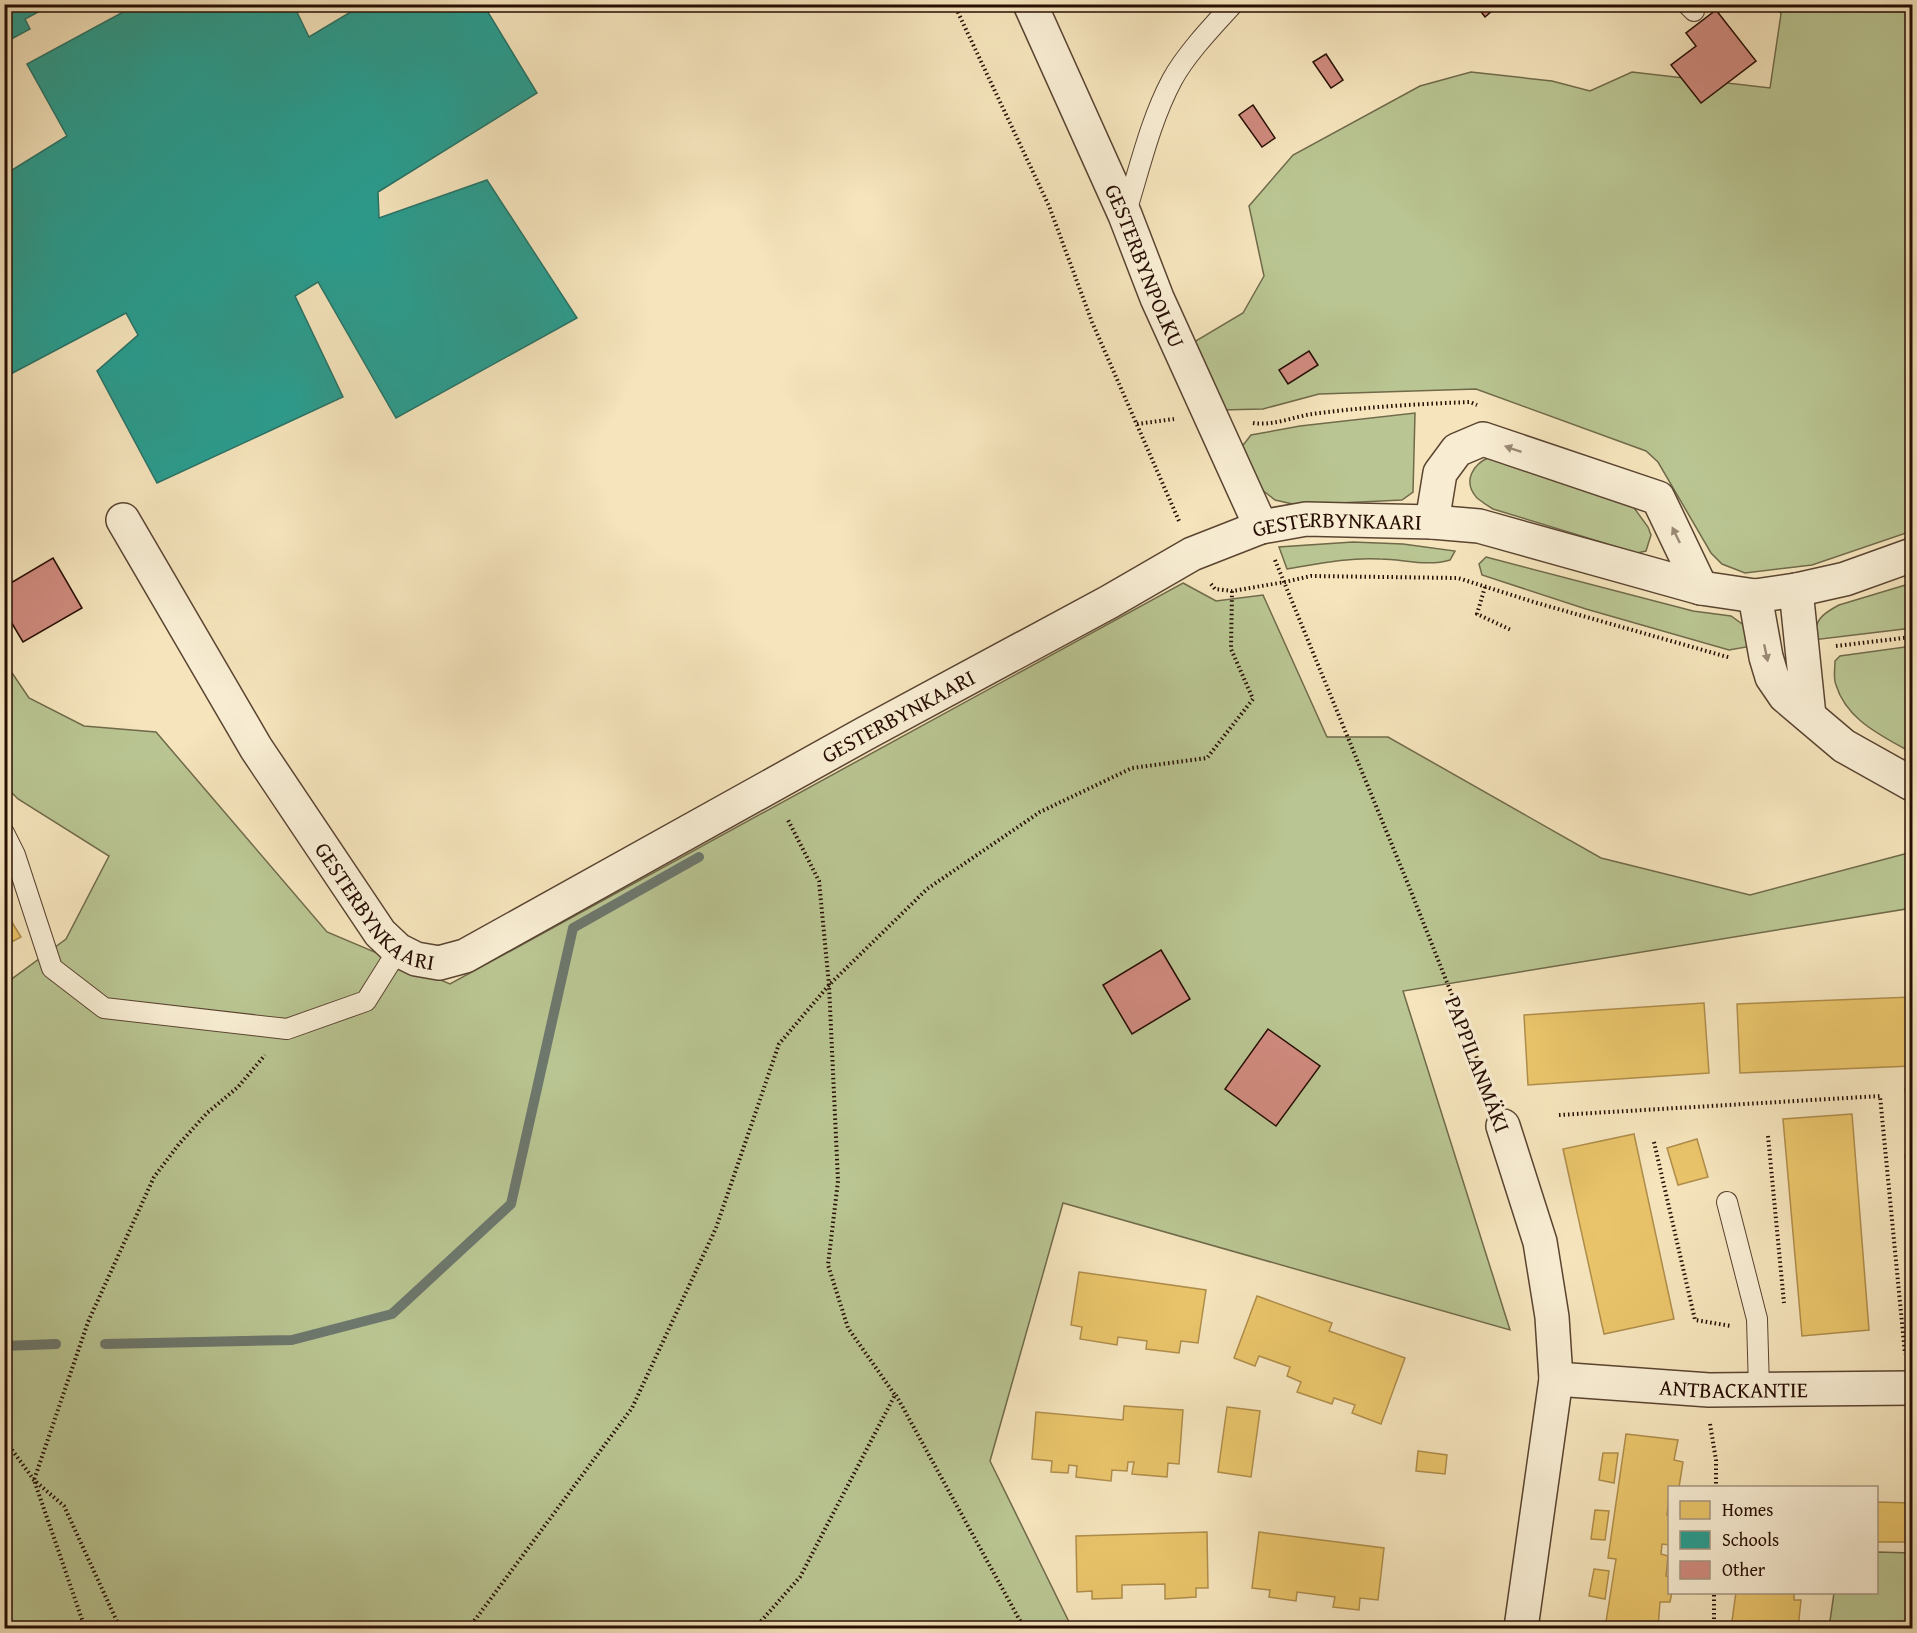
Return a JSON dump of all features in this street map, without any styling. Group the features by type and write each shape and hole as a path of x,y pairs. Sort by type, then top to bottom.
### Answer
{"street":[{"name":"GESTERBYNPOLKU","path":"1030,4 1125,215 1157,298 1261,527"},
{"path":"1432,522 1440,473 1457,450 1483,439 1658,498 1701,588"},
{"name":"GESTERBYNKAARI","path":"123,520 256,747 380,933 398,950 416,959 440,963 465,956 1109,602 1192,554 1261,527 1306,519 1432,522 1479,526 1701,588 1755,596 1845,579 1912,555"},
{"path":"1796,590 1809,716"},
{"path":"1755,596 1766,657 1772,677 1785,696 1844,746 1912,784"},
{"name":"PAPPILANMÄKI","path":"1503,1126 1540,1242 1552,1317 1556,1379 1521,1629"},
{"name":"ANTBACKANTIE","path":"1556,1379 1709,1390 1910,1388"}],"lane":[{"path":"1125,215 1150,134 1173,79 1208,32 1233,4"},
{"path":"4,833 15,855 52,968 104,1008 287,1029 366,1001 398,950"},
{"path":"1727,1202 1757,1319 1759,1389"}],"path":[{"path":"954,4 1049,206 1092,322 1192,554 1215,589 1232,591 1311,576 1458,578 1537,603 1740,660 1766,657"},
{"name":"PAPPILANMÄKI","path":"1261,527 1408,884 1503,1126"},
{"path":"1485,587 1477,614 1511,630"},
{"path":"469,1629 632,1408 716,1228 779,1044 830,985 927,889 1040,812 1132,768 1207,758 1253,699 1231,649 1232,591"},
{"path":"808,766 787,818 819,881 830,985 838,1181 828,1265 848,1328 895,1395 1024,1629"},
{"path":"85,1629 34,1480 88,1322 154,1177 179,1144 207,1113 238,1087 287,1029"},
{"path":"1559,1115 1880,1096 1910,1388"},
{"path":"1654,1142 1695,1320 1758,1330 1786,1326 1768,1136"},
{"path":"1709,1390 1710,1430 1716,1460 1716,1486"},
{"path":"755,1629 800,1577 895,1395"},
{"path":"4,1440 34,1480 64,1506 120,1629"},
{"path":"1713,1629 1714,1594"},
{"path":"1863,1629 1879,1624"}],"green space":[{"path":"1776,5 1912,5 1912,531 1812,565 1745,573 1722,564 1711,553 1658,462 1646,451 1476,389 1319,394 1263,409 1220,410 1194,342 1243,313 1264,276 1249,206 1293,155 1420,86 1471,72 1552,81 1590,91 1632,72 1770,88 1781,14"},
{"path":"1415,413 1413,492 1402,500 1297,505 1275,500 1261,489 1240,449 1251,435 1300,426"},
{"path":"1490,457 1632,505 1651,535 1646,551 1637,553 1493,509 1477,498 1470,485 1474,469"},
{"path":"1353,542 1403,544 1455,551 1450,560 1441,562 1357,559 1287,569 1279,547"},
{"path":"1486,557 1693,611 1731,616 1745,626 1752,646 1729,650 1586,609 1482,575 1479,564"},
{"path":"1183,583 1216,601 1263,595 1327,737 1388,737 1601,858 1750,895 1912,852 1912,908 1403,991 1510,1330 1063,1203 990,1461 1072,1628 5,1628 5,984 66,939 109,856 18,799 5,786 4,661 29,698 84,726 156,732 327,932 450,984"},
{"path":"1912,583 1912,628 1813,640 1820,619 1839,605"},
{"path":"1912,646 1912,753 1878,734 1857,718 1841,698 1834,676 1835,661 1840,656"},
{"path":"1878,1552 1912,1553 1912,1628 1880,1628 1879,1625 1829,1628 1834,1594 1878,1594"}],"building: Homes":[{"path":"4,909 21,937 4,946"},
{"path":"1912,997 1912,1066 1740,1073 1737,1004"},
{"path":"1704,1003 1709,1073 1528,1085 1524,1015"},
{"path":"1912,1088 1912,1139 1911,1140 1905,1089"},
{"path":"1852,1114 1869,1330 1802,1336 1783,1119"},
{"path":"1634,1134 1674,1319 1604,1334 1563,1149"},
{"path":"1697,1139 1708,1177 1678,1185 1667,1148"},
{"path":"1912,1154 1912,1230 1905,1155"},
{"path":"1079,1272 1206,1290 1198,1343 1181,1341 1179,1353 1146,1349 1147,1341 1118,1337 1117,1345 1080,1339 1082,1327 1071,1325"},
{"path":"1257,1296 1332,1323 1329,1331 1405,1358 1381,1424 1352,1413 1355,1405 1334,1398 1332,1404 1297,1392 1301,1382 1287,1376 1290,1367 1259,1356 1255,1366 1234,1358"},
{"path":"1124,1406 1183,1410 1179,1464 1168,1463 1167,1477 1132,1474 1134,1462 1128,1462 1127,1471 1112,1470 1111,1481 1076,1477 1077,1466 1069,1465 1068,1473 1051,1472 1052,1461 1032,1459 1036,1412 1123,1420"},
{"path":"1227,1407 1260,1411 1251,1477 1218,1472"},
{"path":"1626,1434 1678,1440 1674,1460 1683,1462 1679,1486 1668,1486 1668,1545 1662,1544 1661,1554 1668,1556 1666,1576 1668,1576 1668,1594 1672,1594 1670,1602 1660,1602 1658,1628 1605,1628 1616,1559 1608,1558"},
{"path":"1418,1451 1447,1455 1445,1474 1416,1471"},
{"path":"1603,1453 1618,1453 1614,1483 1599,1480"},
{"path":"1878,1502 1912,1503 1912,1542 1878,1542"},
{"path":"1595,1510 1609,1511 1605,1540 1591,1539"},
{"path":"1207,1532 1208,1588 1196,1588 1196,1597 1165,1599 1165,1584 1122,1585 1122,1598 1092,1599 1092,1591 1077,1592 1076,1536"},
{"path":"1259,1532 1384,1548 1378,1600 1360,1598 1359,1610 1333,1607 1335,1597 1297,1592 1296,1601 1269,1597 1270,1590 1252,1588"},
{"path":"1594,1569 1609,1571 1605,1599 1589,1596"},
{"path":"1736,1594 1794,1594 1794,1600 1801,1600 1798,1628 1731,1628"},
{"path":"1584,1625 1600,1627 1584,1628"}],"building: Schools":[{"path":"4,4 51,5 25,19 30,29 4,43"},
{"path":"138,4 293,4 309,37 364,4 483,4 537,93 378,192 379,218 487,180 577,318 396,418 318,282 295,296 343,397 157,483 97,371 138,335 126,313 7,376 4,372 4,175 67,136 27,64"}],"building: Other":[{"path":"1442,4 1456,4 1448,11"},
{"path":"1475,4 1500,4 1485,17"},
{"path":"1716,10 1756,61 1701,103 1671,65 1696,46 1686,33"},
{"path":"1326,54 1343,80 1331,88 1313,62"},
{"path":"1253,105 1275,138 1262,147 1239,115"},
{"path":"1309,351 1318,365 1288,384 1279,370"},
{"path":"53,558 82,608 23,642 4,610 4,587"},
{"path":"1161,950 1190,999 1132,1034 1103,985"},
{"path":"1268,1029 1320,1066 1276,1126 1225,1089"}],"waterway":[{"path":"105,1344 292,1340 392,1314 511,1204 573,928 699,857"},
{"path":"4,1346 56,1344"}]}
